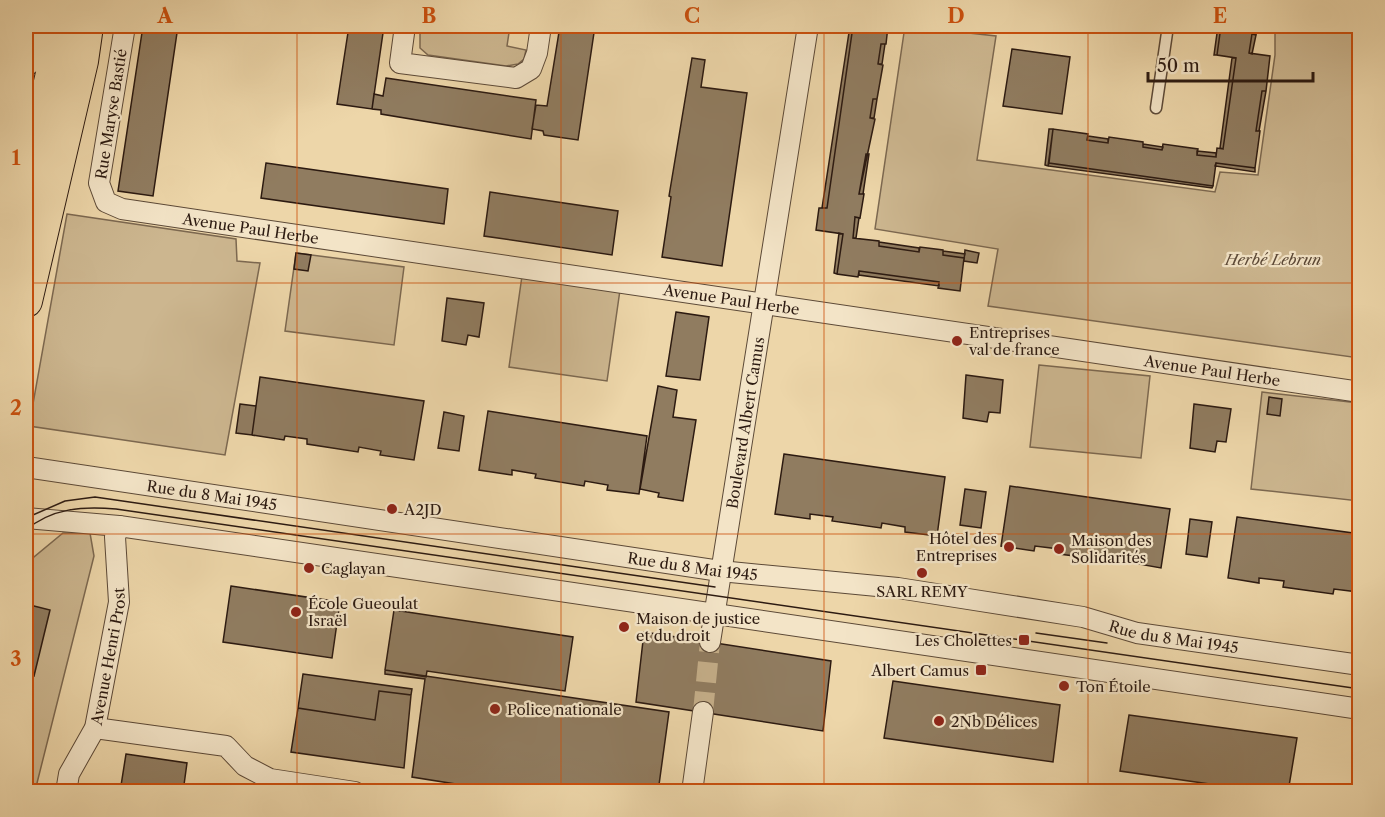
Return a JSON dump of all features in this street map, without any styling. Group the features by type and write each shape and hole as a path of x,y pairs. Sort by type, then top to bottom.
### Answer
{"main road":[{"path":"26,59 33,26"},
{"path":"26,186 63,26"},
{"path":"26,301 82,61 87,26"}],"street":[{"name":"Rue Maryse Bastié","path":"106,202 99,183 125,26"},
{"path":"405,26 400,63 516,78 531,69 537,53 541,26"},
{"name":"Boulevard Albert Camus","path":"710,642 766,303 808,26"},
{"name":"Avenue Paul Herbe","path":"106,202 122,209 419,255 766,303 1359,392"},
{"name":"Rue du 8 Mai 1945","path":"26,467 720,571 898,588 1083,617 1137,633 1359,665"},
{"path":"26,518 119,526 1359,709"},
{"name":"Avenue Henri Prost","path":"119,526 115,537 119,602 95,728 226,746 246,766 270,779 355,792"},
{"path":"692,792 703,712"},
{"path":"66,792 69,774 95,728"}],"lane":[{"path":"1156,108 1168,26"}],"green space":[{"path":"420,26 510,26 507,46 526,50 524,59 518,64 506,66 428,55 420,48"},
{"name":"Herbé Lebrun","path":"905,26 996,36 977,160 1215,192 1220,172 1258,175 1275,55 1275,26 1359,26 1359,358 988,306 998,249 875,229"},
{"path":"67,214 236,239 237,261 260,263 225,455 29,426"},
{"path":"296,253 404,267 394,345 285,331"},
{"path":"522,276 620,290 607,381 509,367"},
{"path":"1039,365 1150,376 1141,458 1030,447"},
{"path":"1262,392 1359,403 1359,501 1251,489"},
{"path":"63,533 90,533 94,556 35,791 26,792 26,572 28,562"}],"building":[{"path":"143,26 178,26 153,196 118,191"},
{"path":"349,26 384,26 372,109 337,104"},
{"path":"560,26 595,26 578,140 544,135 543,131 532,129 536,105 547,106"},
{"path":"850,26 853,26 827,208 822,208"},
{"path":"853,26 888,26 886,44 881,44 878,64 883,65 877,99 873,99 870,118 875,119 859,194 864,194 860,218 855,217 853,238 879,241 879,246 919,252 920,247 943,250 943,255 964,258 960,291 938,288 939,282 859,271 858,277 837,274 843,234 816,230 819,208 827,208"},
{"path":"1218,26 1221,26 1217,55 1214,55"},
{"path":"1221,26 1257,26 1256,35 1252,34 1249,53 1270,56 1266,91 1262,91 1256,131 1260,131 1255,168 1216,163 1213,186 1049,163 1053,129 1088,134 1087,140 1108,143 1109,137 1143,142 1143,147 1162,150 1163,144 1198,149 1197,155 1216,157 1217,148 1223,149 1236,58 1217,55"},
{"path":"1252,34 1256,35 1252,54 1249,53"},
{"path":"881,44 885,44 882,64 878,64"},
{"path":"1012,49 1070,57 1062,114 1003,106"},
{"path":"692,58 705,60 701,87 747,93 722,266 662,257 671,197 669,196"},
{"path":"1232,58 1236,58 1223,149 1220,148"},
{"path":"386,78 536,100 531,139 381,114 381,110 372,109 374,94 383,96"},
{"path":"1262,91 1266,91 1259,131 1256,131"},
{"path":"873,99 877,99 874,118 870,118"},
{"path":"1049,129 1053,129 1048,166 1045,165"},
{"path":"1088,136 1108,139 1108,143 1087,140"},
{"path":"1143,144 1163,147 1162,150 1143,147"},
{"path":"1197,151 1216,153 1216,157 1197,155"},
{"path":"866,154 869,154 863,194 859,194"},
{"path":"266,163 448,189 444,224 261,198"},
{"path":"1049,163 1213,186 1212,188 1048,166"},
{"path":"1216,163 1255,168 1255,172 1215,166"},
{"path":"490,192 618,211 612,255 484,236"},
{"path":"855,217 859,218 856,238 853,238"},
{"path":"839,233 843,234 837,274 834,273"},
{"path":"879,242 919,248 919,252 879,246"},
{"path":"965,250 979,253 977,263 964,261"},
{"path":"943,251 965,254 964,258 943,255"},
{"path":"296,253 311,255 308,271 294,269"},
{"path":"859,271 939,282 939,286 859,275"},
{"path":"447,298 484,303 479,337 468,335 466,345 442,341"},
{"path":"676,312 709,317 700,380 666,376"},
{"path":"966,375 1003,380 1000,413 989,412 987,422 963,418"},
{"path":"260,377 424,401 414,460 380,455 381,451 359,447 358,452 307,444 307,439 285,436 284,440 252,435"},
{"path":"658,386 677,390 673,417 696,420 683,501 658,497 659,493 640,489"},
{"path":"1269,397 1282,399 1280,416 1267,414"},
{"path":"240,404 256,406 252,435 236,433"},
{"path":"1194,404 1231,409 1226,442 1217,441 1215,452 1190,448"},
{"path":"488,411 647,436 639,494 607,490 608,485 585,481 584,486 535,478 536,474 512,470 512,475 479,470"},
{"path":"444,412 464,416 459,451 438,448"},
{"path":"784,454 945,477 937,536 905,532 905,527 882,523 881,528 832,521 833,517 810,514 810,519 775,514"},
{"path":"1010,486 1170,509 1161,568 1133,563 1134,559 1107,555 1106,560 1059,554 1059,549 1035,546 1034,551 1001,546"},
{"path":"965,489 986,492 981,528 960,525"},
{"path":"1237,517 1360,534 1360,597 1358,592 1334,589 1333,594 1283,587 1284,581 1259,578 1259,583 1228,578"},
{"path":"1190,519 1212,522 1207,557 1186,554"},
{"path":"231,586 340,602 332,658 223,642"},
{"path":"26,604 50,610 34,676 26,674"},
{"path":"394,610 573,637 565,691 427,671 426,677 385,670"},
{"path":"644,632 831,661 823,731 636,702"},
{"path":"385,670 669,712 658,792 506,792 412,777 425,679 385,674"},
{"path":"303,674 412,689 411,695 379,691 375,720 298,708"},
{"path":"893,681 1060,705 1053,762 884,738"},
{"path":"379,691 411,695 404,768 291,752 298,708 375,720"},
{"path":"1129,715 1297,738 1288,792 1265,792 1120,771"},
{"path":"126,754 187,763 183,792 120,792"},
{"path":"798,785 847,792 797,792"}],"tunnel":[{"path":"703,712 710,642"}],"tram line":[{"path":"26,518 65,501 95,497 715,587"},
{"path":"26,530 46,517 68,510 116,509 1360,689"},
{"path":"1036,633 1107,643"}],"place":[{"name":"Entreprises val de france","path":"957,341"},
{"name":"A2JD","path":"392,509"},
{"name":"Hôtel des Entreprises","path":"1009,547"},
{"name":"Maison des Solidarités","path":"1059,549"},
{"name":"Caglayan","path":"309,568"},
{"name":"SARL REMY","path":"922,573"},
{"name":"École Gueoulat Israël","path":"296,612"},
{"name":"Maison de justice et du droit","path":"624,627"},
{"name":"Les Cholettes","path":"1024,640"},
{"name":"Albert Camus","path":"981,670"},
{"name":"Ton Étoile","path":"1064,686"},
{"name":"Police nationale","path":"495,709"},
{"name":"2Nb Délices","path":"939,721"}]}
